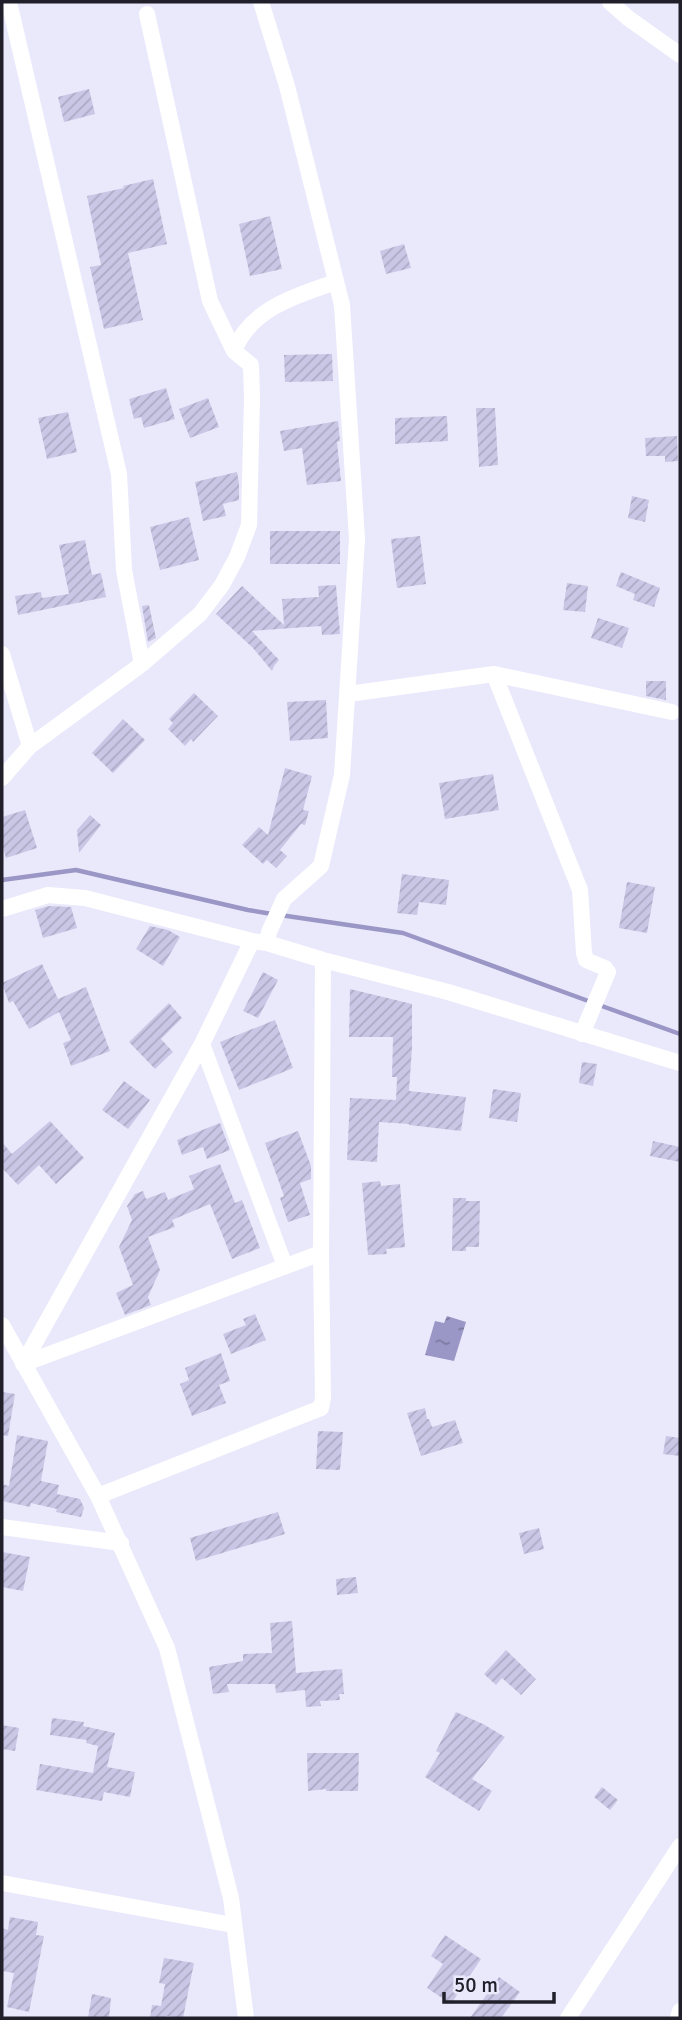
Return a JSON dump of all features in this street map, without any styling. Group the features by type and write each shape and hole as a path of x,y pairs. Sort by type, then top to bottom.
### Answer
{"street":[{"path":"9,2 119,474 124,570 142,664"},
{"path":"23,1364 284,899 321,866 342,775 357,539 342,305 287,86 261,2"},
{"path":"610,2 680,55"},
{"path":"2,778 30,746 142,664 200,614 222,585 237,557 249,525 251,365 234,351 210,301 147,14"},
{"path":"234,351 239,339 270,308 336,282"},
{"path":"2,654 30,746"},
{"path":"348,694 494,674 672,712"},
{"path":"494,674 574,871 580,890 586,960 608,972 585,1027"},
{"path":"2,909 48,895 85,898 263,939 323,960 585,1027 680,1063"},
{"path":"98,1496 321,1408 323,960"},
{"path":"202,1044 285,1266"},
{"path":"23,1364 321,1253"},
{"path":"2,1325 98,1496 167,1648 231,1898 246,2018"},
{"path":"2,1527 121,1543"},
{"path":"568,2018 680,1846"},
{"path":"2,1883 233,1924"},
{"path":"678,2018 680,2011"}],"water":[{"path":"447,1316 466,1322 454,1361 425,1355 435,1321 444,1323"}],"building":[{"path":"89,89 95,114 64,122 58,97"},
{"path":"153,179 167,244 128,253 143,320 104,329 90,267 101,265 87,196"},
{"path":"270,216 282,269 250,276 239,224"},
{"path":"404,244 411,268 386,274 380,251"},
{"path":"332,354 333,381 285,382 284,355"},
{"path":"166,388 175,419 144,428 141,417 134,419 129,399"},
{"path":"208,398 219,427 190,438 179,409"},
{"path":"476,408 495,408 498,465 479,467"},
{"path":"68,412 77,452 47,459 38,418"},
{"path":"447,416 448,441 395,444 395,418"},
{"path":"338,421 341,481 307,485 302,448 284,451 280,431"},
{"path":"677,436 678,461 665,462 665,456 646,456 645,438"},
{"path":"237,472 239,500 223,504 226,516 203,521 195,482"},
{"path":"632,496 649,500 645,522 628,518"},
{"path":"189,517 199,560 160,570 150,527"},
{"path":"270,531 340,531 340,564 270,564"},
{"path":"420,536 426,584 397,588 391,539"},
{"path":"85,540 92,575 101,573 106,597 18,615 15,596 41,592 42,598 69,594 59,545"},
{"path":"621,572 660,588 654,607 633,600 635,594 616,586"},
{"path":"567,583 588,586 585,612 563,610"},
{"path":"336,585 340,634 322,635 321,626 252,631 279,660 272,671 253,648 216,614 242,586 284,625 282,599 319,597 318,586"},
{"path":"149,605 156,638 148,642 142,606"},
{"path":"598,618 629,628 622,648 591,638"},
{"path":"646,681 666,681 666,700 646,696"},
{"path":"194,693 218,716 193,742 191,739 185,746 168,729 173,723 169,719"},
{"path":"326,700 328,738 290,741 287,702"},
{"path":"123,719 145,740 113,773 92,753"},
{"path":"285,768 312,776 303,810 309,811 305,825 301,824 280,850 287,856 276,868 267,860 263,864 242,845 259,827 268,835"},
{"path":"493,774 499,810 445,819 439,783"},
{"path":"25,810 37,848 6,858 2,843 2,817"},
{"path":"90,815 101,825 79,853 77,830"},
{"path":"402,874 449,880 446,905 419,902 417,915 397,913"},
{"path":"627,882 655,887 647,933 619,928"},
{"path":"49,906 71,907 77,928 43,938 35,910"},
{"path":"150,926 168,930 180,937 163,966 136,949"},
{"path":"42,964 58,999 86,987 110,1051 71,1066 63,1043 71,1040 59,1012 29,1029 13,1001 9,1003 2,983"},
{"path":"263,972 278,980 258,1018 243,1011"},
{"path":"350,989 412,1004 409,1091 466,1097 461,1131 379,1122 377,1162 347,1160 350,1098 396,1100 397,1077 392,1077 393,1037 349,1037"},
{"path":"169,1003 182,1018 161,1039 173,1052 155,1069 129,1042"},
{"path":"275,1020 293,1068 239,1090 220,1042"},
{"path":"582,1062 597,1064 593,1086 579,1083"},
{"path":"124,1081 150,1100 128,1129 102,1110"},
{"path":"493,1089 521,1093 517,1122 489,1118"},
{"path":"50,1121 84,1158 56,1184 39,1165 18,1185 2,1168 2,1142 12,1154"},
{"path":"220,1123 230,1150 207,1159 203,1147 182,1155 177,1140"},
{"path":"298,1131 311,1166 311,1179 300,1183 310,1215 288,1222 280,1198 284,1196 265,1143"},
{"path":"653,1141 680,1147 680,1162 650,1156"},
{"path":"220,1164 235,1203 242,1200 260,1248 232,1259 210,1204 172,1220 175,1227 148,1237 160,1270 148,1297 151,1305 125,1315 116,1293 133,1285 119,1247 132,1220 127,1206 135,1194 143,1191 146,1199 165,1192 168,1200 194,1189 189,1176"},
{"path":"380,1181 381,1186 400,1184 405,1247 386,1249 387,1254 368,1255 362,1183"},
{"path":"453,1198 480,1201 479,1247 452,1251"},
{"path":"255,1314 266,1340 231,1354 223,1334 246,1325 243,1319"},
{"path":"221,1353 230,1381 219,1385 226,1403 192,1416 180,1384 189,1380 185,1368"},
{"path":"2,1392 15,1394 8,1436 2,1435"},
{"path":"425,1408 432,1427 455,1420 463,1443 421,1456 407,1413"},
{"path":"318,1431 343,1432 340,1470 316,1469"},
{"path":"17,1435 48,1441 41,1481 59,1485 57,1494 80,1499 84,1508 81,1517 31,1503 30,1507 2,1501 2,1484 9,1486"},
{"path":"666,1436 680,1438 680,1456 663,1454"},
{"path":"278,1512 285,1534 196,1561 190,1538"},
{"path":"539,1528 544,1549 524,1554 519,1533"},
{"path":"2,1552 30,1557 23,1591 2,1587"},
{"path":"356,1577 358,1593 337,1595 336,1579"},
{"path":"292,1621 296,1673 342,1669 344,1694 339,1694 340,1700 320,1701 321,1706 306,1707 305,1690 276,1693 275,1684 227,1684 229,1692 213,1694 209,1667 243,1661 243,1654 272,1653 270,1623"},
{"path":"506,1650 536,1679 521,1695 502,1678 496,1685 484,1674"},
{"path":"456,1712 505,1737 472,1779 492,1791 479,1811 425,1777 440,1753 436,1751"},
{"path":"52,1718 84,1722 83,1726 115,1733 107,1767 135,1772 130,1797 104,1792 102,1801 36,1790 40,1764 93,1773 98,1746 86,1743 87,1740 50,1735"},
{"path":"2,1725 19,1728 15,1751 2,1749"},
{"path":"307,1753 359,1753 358,1791 308,1791"},
{"path":"602,1787 618,1800 610,1810 594,1797"},
{"path":"10,1917 38,1922 36,1935 44,1936 29,2012 7,2007 14,1973 2,1971 2,1928 8,1930"},
{"path":"445,1935 481,1959 451,2004 427,1988 443,1964 431,1956"},
{"path":"164,1958 194,1963 183,2018 150,2018 152,2005 161,2006 165,1984 159,1983"},
{"path":"499,1977 520,1992 501,2018 470,2018"},
{"path":"92,1994 111,1998 109,2018 88,2018"}],"waterway":[{"path":"2,880 76,870 272,914"},
{"path":"280,915 403,933 591,1002"},
{"path":"599,1005 680,1034"}]}
